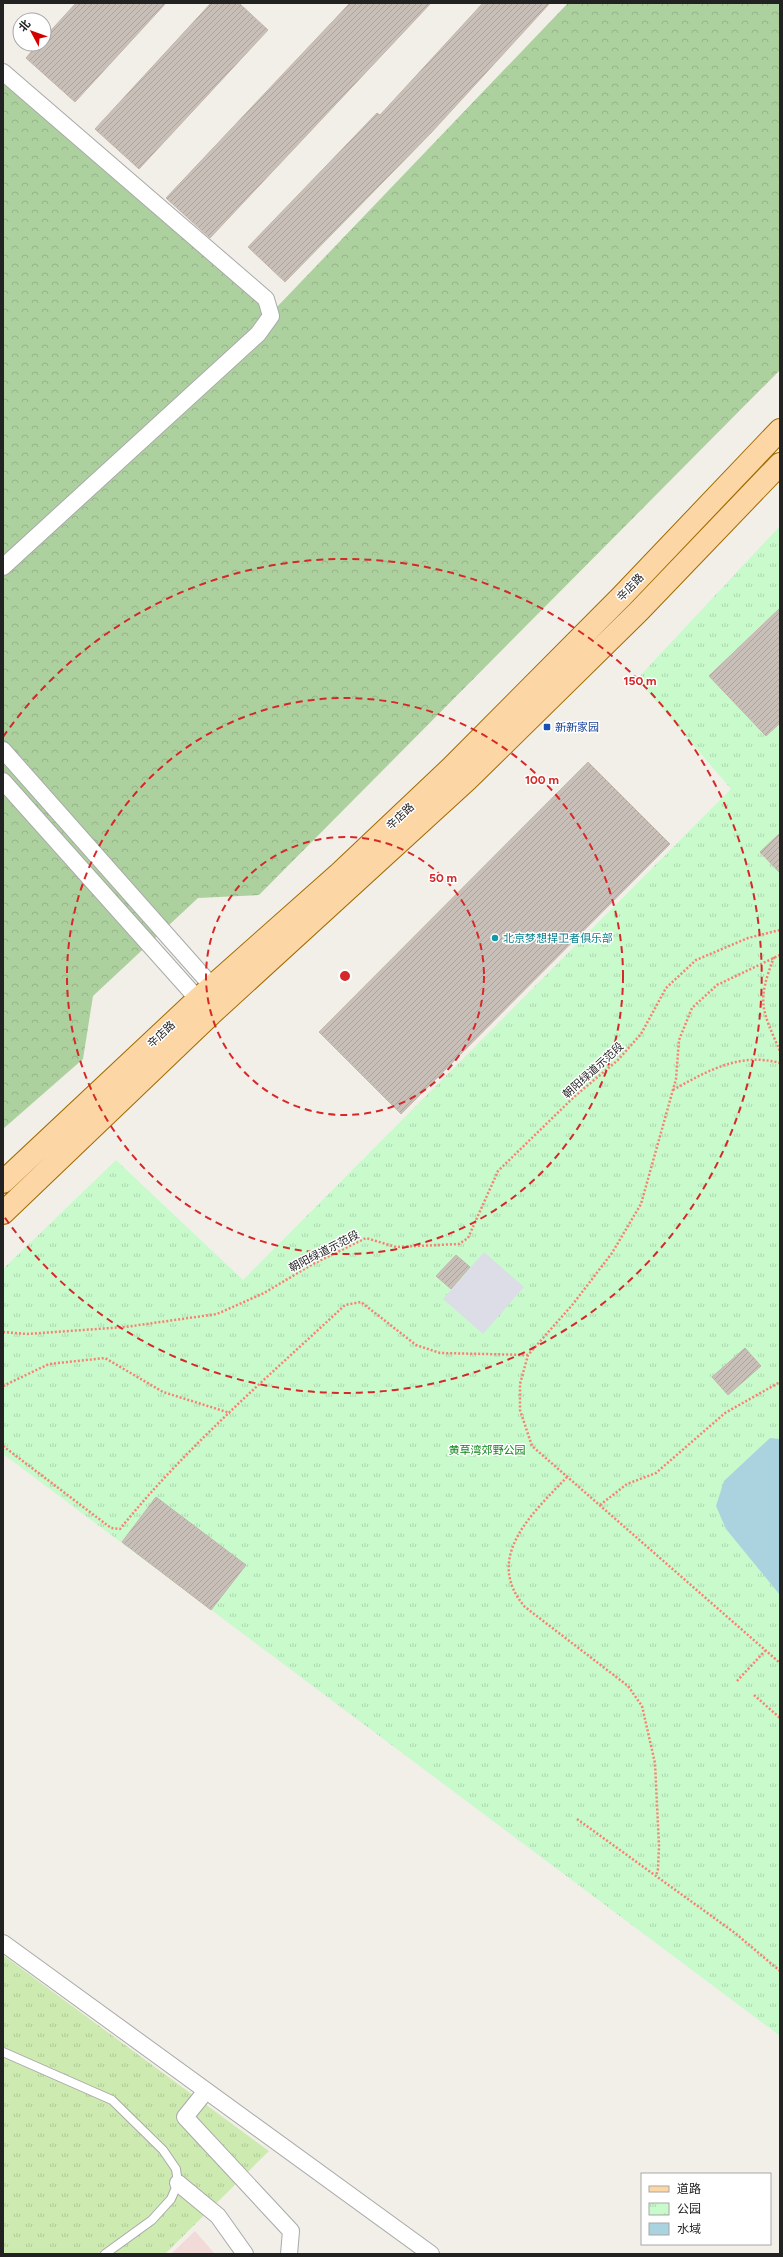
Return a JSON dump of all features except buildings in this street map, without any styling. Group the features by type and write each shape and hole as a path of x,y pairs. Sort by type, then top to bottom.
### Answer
{"main road":[{"name":"辛店路","path":"3,1213 212,1000 340,873 452,766 622,596 780,430"},
{"name":"辛店路","path":"3,1182 467,780 639,610 780,464"}],"street":[{"path":"3,72 266,299 271,316 258,334 3,567"},
{"path":"3,750 212,1000"},
{"path":"3,781 212,1000"},
{"path":"3,1943 431,2254"},
{"path":"206,2091 185,2117 291,2231 289,2254"},
{"path":"178,2183 218,2216 245,2254"}],"lane":[{"path":"3,2052 112,2100 163,2150 176,2169 178,2183 171,2199 152,2220 105,2254"}],"path":[{"name":"朝阳绿道示范段","path":"3,1332 27,1334 125,1327 217,1314 264,1293 313,1264 366,1238 396,1247 459,1244 468,1238 498,1171 575,1096 618,1060 641,1034 666,988 696,960 748,938 780,930"},
{"path":"780,954 717,985 692,1008 679,1040 673,1091 641,1204 612,1253 573,1304 528,1356 520,1384 520,1410 532,1446 780,1663"},
{"path":"774,957 764,984 762,1007 780,1051"},
{"path":"673,1091 709,1070 736,1060 780,1063"},
{"path":"3,1446 111,1528 120,1529 147,1495 230,1412 345,1305 361,1302 416,1345 440,1353 528,1356"},
{"path":"3,1386 49,1364 105,1358 163,1392 230,1412"},
{"path":"600,1505 627,1484 656,1473 725,1413 780,1382"},
{"path":"567,1477 534,1512 515,1541 510,1555 511,1586 515,1595 525,1606 628,1686 642,1706 655,1763 659,1846 656,1876"},
{"path":"737,1681 765,1650"},
{"path":"754,1695 780,1718"},
{"path":"577,1819 735,1933 780,1971"}],"shaded area":[{"path":"484,1252 524,1287 483,1334 443,1299"},
{"path":"195,2231 215,2254 171,2254"}],"green space":[{"path":"568,3 780,3 780,370 259,895 198,898 93,996 83,1059 3,1129 3,75 275,309"},
{"name":"黄草湾郊野公园","path":"780,526 780,2036 3,1454 3,1269 116,1160 243,1280 731,789 637,679"},
{"path":"3,1955 269,2151 165,2254 3,2254"}],"water":[{"path":"770,1438 780,1439 780,1595 726,1529 716,1506 724,1481"}],"place":[{"name":"新新家园","path":"547,727"},
{"name":"北京梦想捍卫者俱乐部","path":"495,938"}]}
